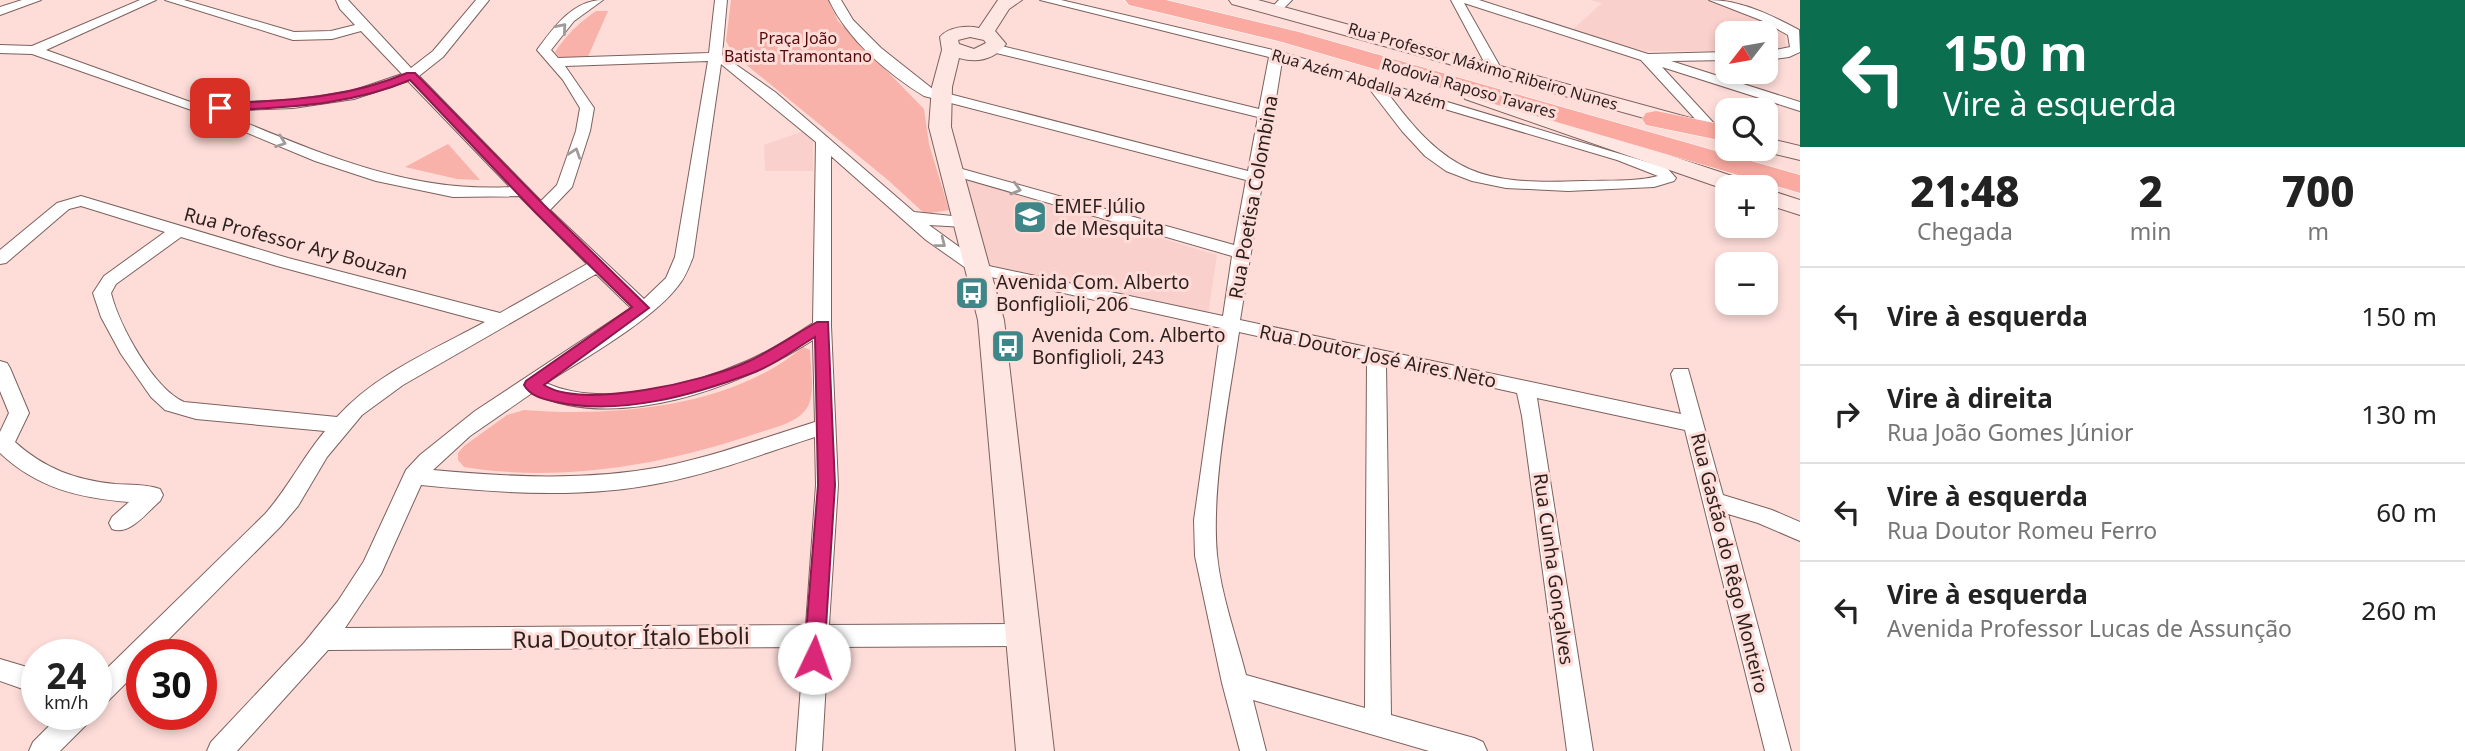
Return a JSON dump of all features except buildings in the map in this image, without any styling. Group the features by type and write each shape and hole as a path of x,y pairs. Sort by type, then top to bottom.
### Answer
{"highway":[{"name":"Rodovia Raposo Tavares","path":"1137,0 1290,37 1368,70 1800,184"},
{"name":"Rodovia Raposo Tavares","path":"1179,0 1488,75 1800,170"},
{"path":"1488,75 1715,132"}],"main road":[{"path":"982,42 986,0"},
{"path":"944,88 982,42 1002,5 1013,0"},
{"name":"Rua Professor Máximo Ribeiro Nunes","path":"1238,0 1281,5 1488,75"},
{"path":"982,42 964,54 952,49 944,73 940,127 989,307 1035,751"},
{"name":"Rua Azém Abdalla Azém","path":"1368,70 1715,179"},
{"path":"1778,148 1800,153"},
{"path":"1778,200 1800,208"}],"street":[{"path":"0,11 35,0"},
{"path":"34,50 150,0"},
{"path":"171,0 293,36 332,35 364,26"},
{"path":"342,0 344,6 541,210 642,308"},
{"path":"195,108 258,107 329,100 380,89 411,75 438,54 483,0"},
{"path":"541,210 562,191 583,131 587,108 569,78 544,52 545,47 570,18 597,0"},
{"path":"220,751 324,639 363,584 413,476 432,455 464,430 642,308 671,283 684,257 715,57 721,0"},
{"path":"835,0 847,22 923,90 944,88 1256,178"},
{"name":"Rua Azém Abdalla Azém","path":"1046,0 1276,55 1368,70 1622,157 1668,175 1667,180 1628,183 1529,183 1481,179 1462,172 1431,154 1409,131 1368,70"},
{"path":"1457,0 1488,75"},
{"path":"1466,0 1800,107"},
{"path":"1715,0 1772,21"},
{"path":"1778,24 1794,33 1798,41 1797,48 1789,53 1778,54"},
{"path":"982,42 1267,115"},
{"path":"0,49 34,50 195,108 325,159 407,184 444,191 523,191"},
{"name":"Rua Poetisa Colombina","path":"1253,751 1211,585 1206,556 1206,520 1215,430 1241,253 1276,55"},
{"path":"1646,58 1715,56"},
{"path":"554,62 715,57 731,64 949,250 979,269"},
{"path":"1646,58 1715,127"},
{"path":"711,81 748,77"},
{"path":"809,751 827,485 822,326 822,142"},
{"path":"950,170 1241,253"},
{"name":"Rua Professor Ary Bouzan","path":"0,259 63,206 81,201 176,232 502,320"},
{"path":"906,214 924,220 965,222"},
{"path":"176,232 110,280 102,293 109,316 151,386 173,405 196,412 340,425"},
{"path":"112,680 273,520 290,500 320,451 355,410 396,380 597,266"},
{"name":"Rua Doutor José Aires Neto","path":"979,269 1695,425"},
{"path":"532,385 544,393 576,400 599,401 651,395 692,386 752,367 822,326"},
{"path":"1376,356 1378,722"},
{"path":"0,368 19,413 11,434 1,443 20,462 54,481 90,490 152,495 120,523"},
{"name":"Rua Gastão do Rêgo Monteiro","path":"1681,374 1777,751"},
{"name":"Rua Cunha Gonçalves","path":"1525,388 1532,416 1580,751"},
{"path":"413,476 537,486 582,486 641,479 825,426"},
{"path":"1713,501 1764,516 1800,532"},
{"name":"Rua Doutor Ítalo Eboli","path":"324,639 1023,635"},
{"path":"0,670 21,677"},
{"path":"1234,682 1474,751"},
{"path":"42,751 63,730"}],"shaded area":[{"path":"1590,0 1708,0 1765,21 1715,21 1715,51 1647,51 1573,29 1602,3"},
{"path":"1778,29 1785,33 1786,48 1778,49"},
{"path":"804,131 813,141 813,171 765,171 764,145"},
{"name":"EMEF Júlio de Mesquita","path":"961,178 1217,255 1208,314 985,265"}],"green space":[{"name":"Praça João Batista Tramontano","path":"731,0 828,0 838,21 924,109 929,144 949,210 925,214 888,180 733,54 726,41"},
{"path":"596,11 608,11 587,59 561,59 555,52 574,29"},
{"path":"448,144 480,180 457,179 405,167"},
{"path":"803,347 810,350 810,402 797,418 776,427 684,454 575,472 501,471 464,467 458,460 458,453 464,446 507,415 524,410 595,412 633,409 707,396 742,384 774,368"}],"place":[{"name":"EMEF Júlio de Mesquita","path":"1030,217"},
{"name":"Avenida Com. Alberto Bonfiglioli, 206","path":"972,293"},
{"name":"Avenida Com. Alberto Bonfiglioli, 243","path":"1008,346"}],"route":[{"path":"220,108 293,104 354,96 380,89 411,75 541,210 642,308 532,385 544,393 576,400 599,401 651,395 692,386 752,367 822,326 827,485 814,658"}]}
